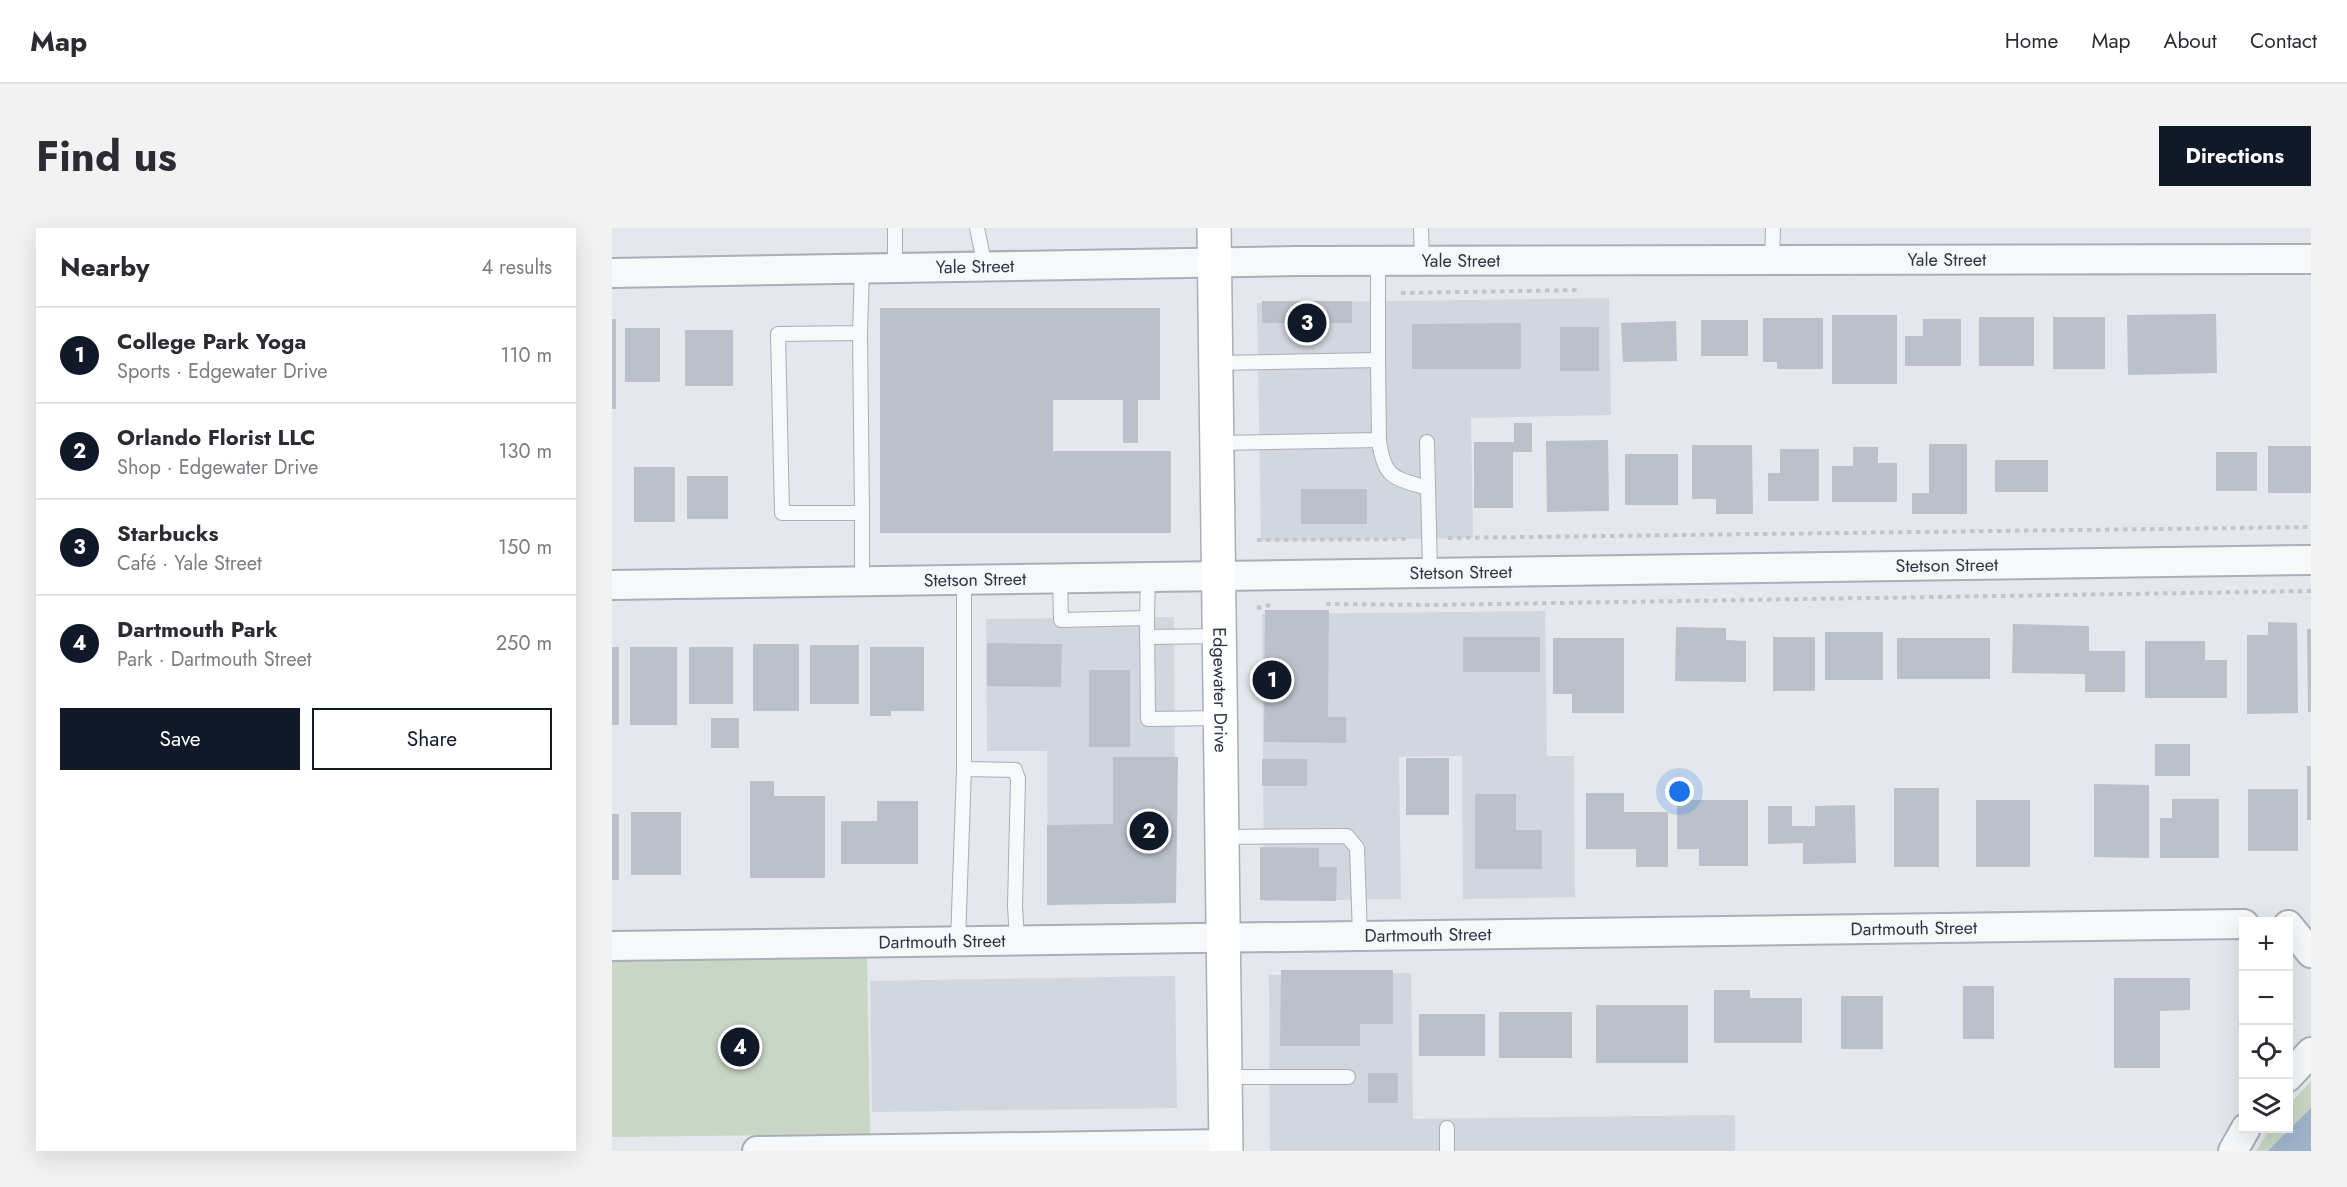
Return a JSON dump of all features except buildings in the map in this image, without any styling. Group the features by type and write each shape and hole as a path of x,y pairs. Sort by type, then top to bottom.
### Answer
{"street":[{"name":"Edgewater Drive","path":"1214,228 1226,1147"},
{"name":"Yale Street","path":"612,273 1378,261 2311,259"},
{"name":"Stetson Street","path":"612,585 2311,560"},
{"path":"2293,924 2311,923"},
{"name":"Dartmouth Street","path":"612,946 2239,924"},
{"path":"2293,929 2311,953"},
{"path":"2293,1072 2311,1052"},
{"path":"2233,1151 2243,1133"},
{"path":"757,1151 1226,1147"}],"lane":[{"path":"895,228 895,268"},
{"path":"977,228 985,267"},
{"path":"1421,228 1422,261"},
{"path":"1772,261 1773,228"},
{"path":"1378,261 1379,440 1382,462 1395,478 1428,488"},
{"path":"862,269 860,333 862,581"},
{"path":"860,333 778,334 782,513 862,513"},
{"path":"1216,363 1378,360"},
{"path":"1217,443 1379,440"},
{"path":"1427,442 1430,572"},
{"path":"1148,576 1148,719 1221,718"},
{"path":"1060,577 1061,620 1147,618"},
{"path":"958,941 964,769 964,579"},
{"path":"1147,637 1220,636"},
{"path":"964,769 1015,770 1018,779 1015,906 1017,940"},
{"path":"1222,837 1347,836 1356,848 1360,935"},
{"path":"1226,1077 1348,1077"},
{"path":"1447,1128 1447,1151"}],"path":[{"path":"1257,540 2311,527"},
{"path":"1319,604 1431,605 2311,591"},
{"path":"1257,608 1277,603"}],"shaded area":[{"path":"1609,298 1611,415 1471,418 1473,538 1261,541 1257,303"},
{"path":"1545,611 1547,756 1574,756 1575,897 1463,899 1462,756 1399,757 1401,899 1264,901 1262,614"},
{"path":"1174,617 1176,903 1048,904 1047,751 987,751 986,619"},
{"path":"1411,973 1413,1119 1735,1115 1735,1151 1270,1151 1269,975"},
{"path":"1175,976 1177,1108 872,1112 870,981"}],"green space":[{"path":"867,957 870,1134 612,1137 612,960"},
{"path":"2311,1081 2311,1151 2256,1151 2267,1133 2293,1133 2293,1101"}],"water":[{"path":"2311,1108 2311,1151 2268,1151 2286,1133 2293,1133 2293,1126"}],"place":[{"name":"Starbucks","path":"1307,323"},
{"name":"College Park Yoga","path":"1272,680"},
{"name":"Orlando Florist LLC","path":"1149,831"},
{"name":"Dartmouth Park","path":"740,1047"}]}
